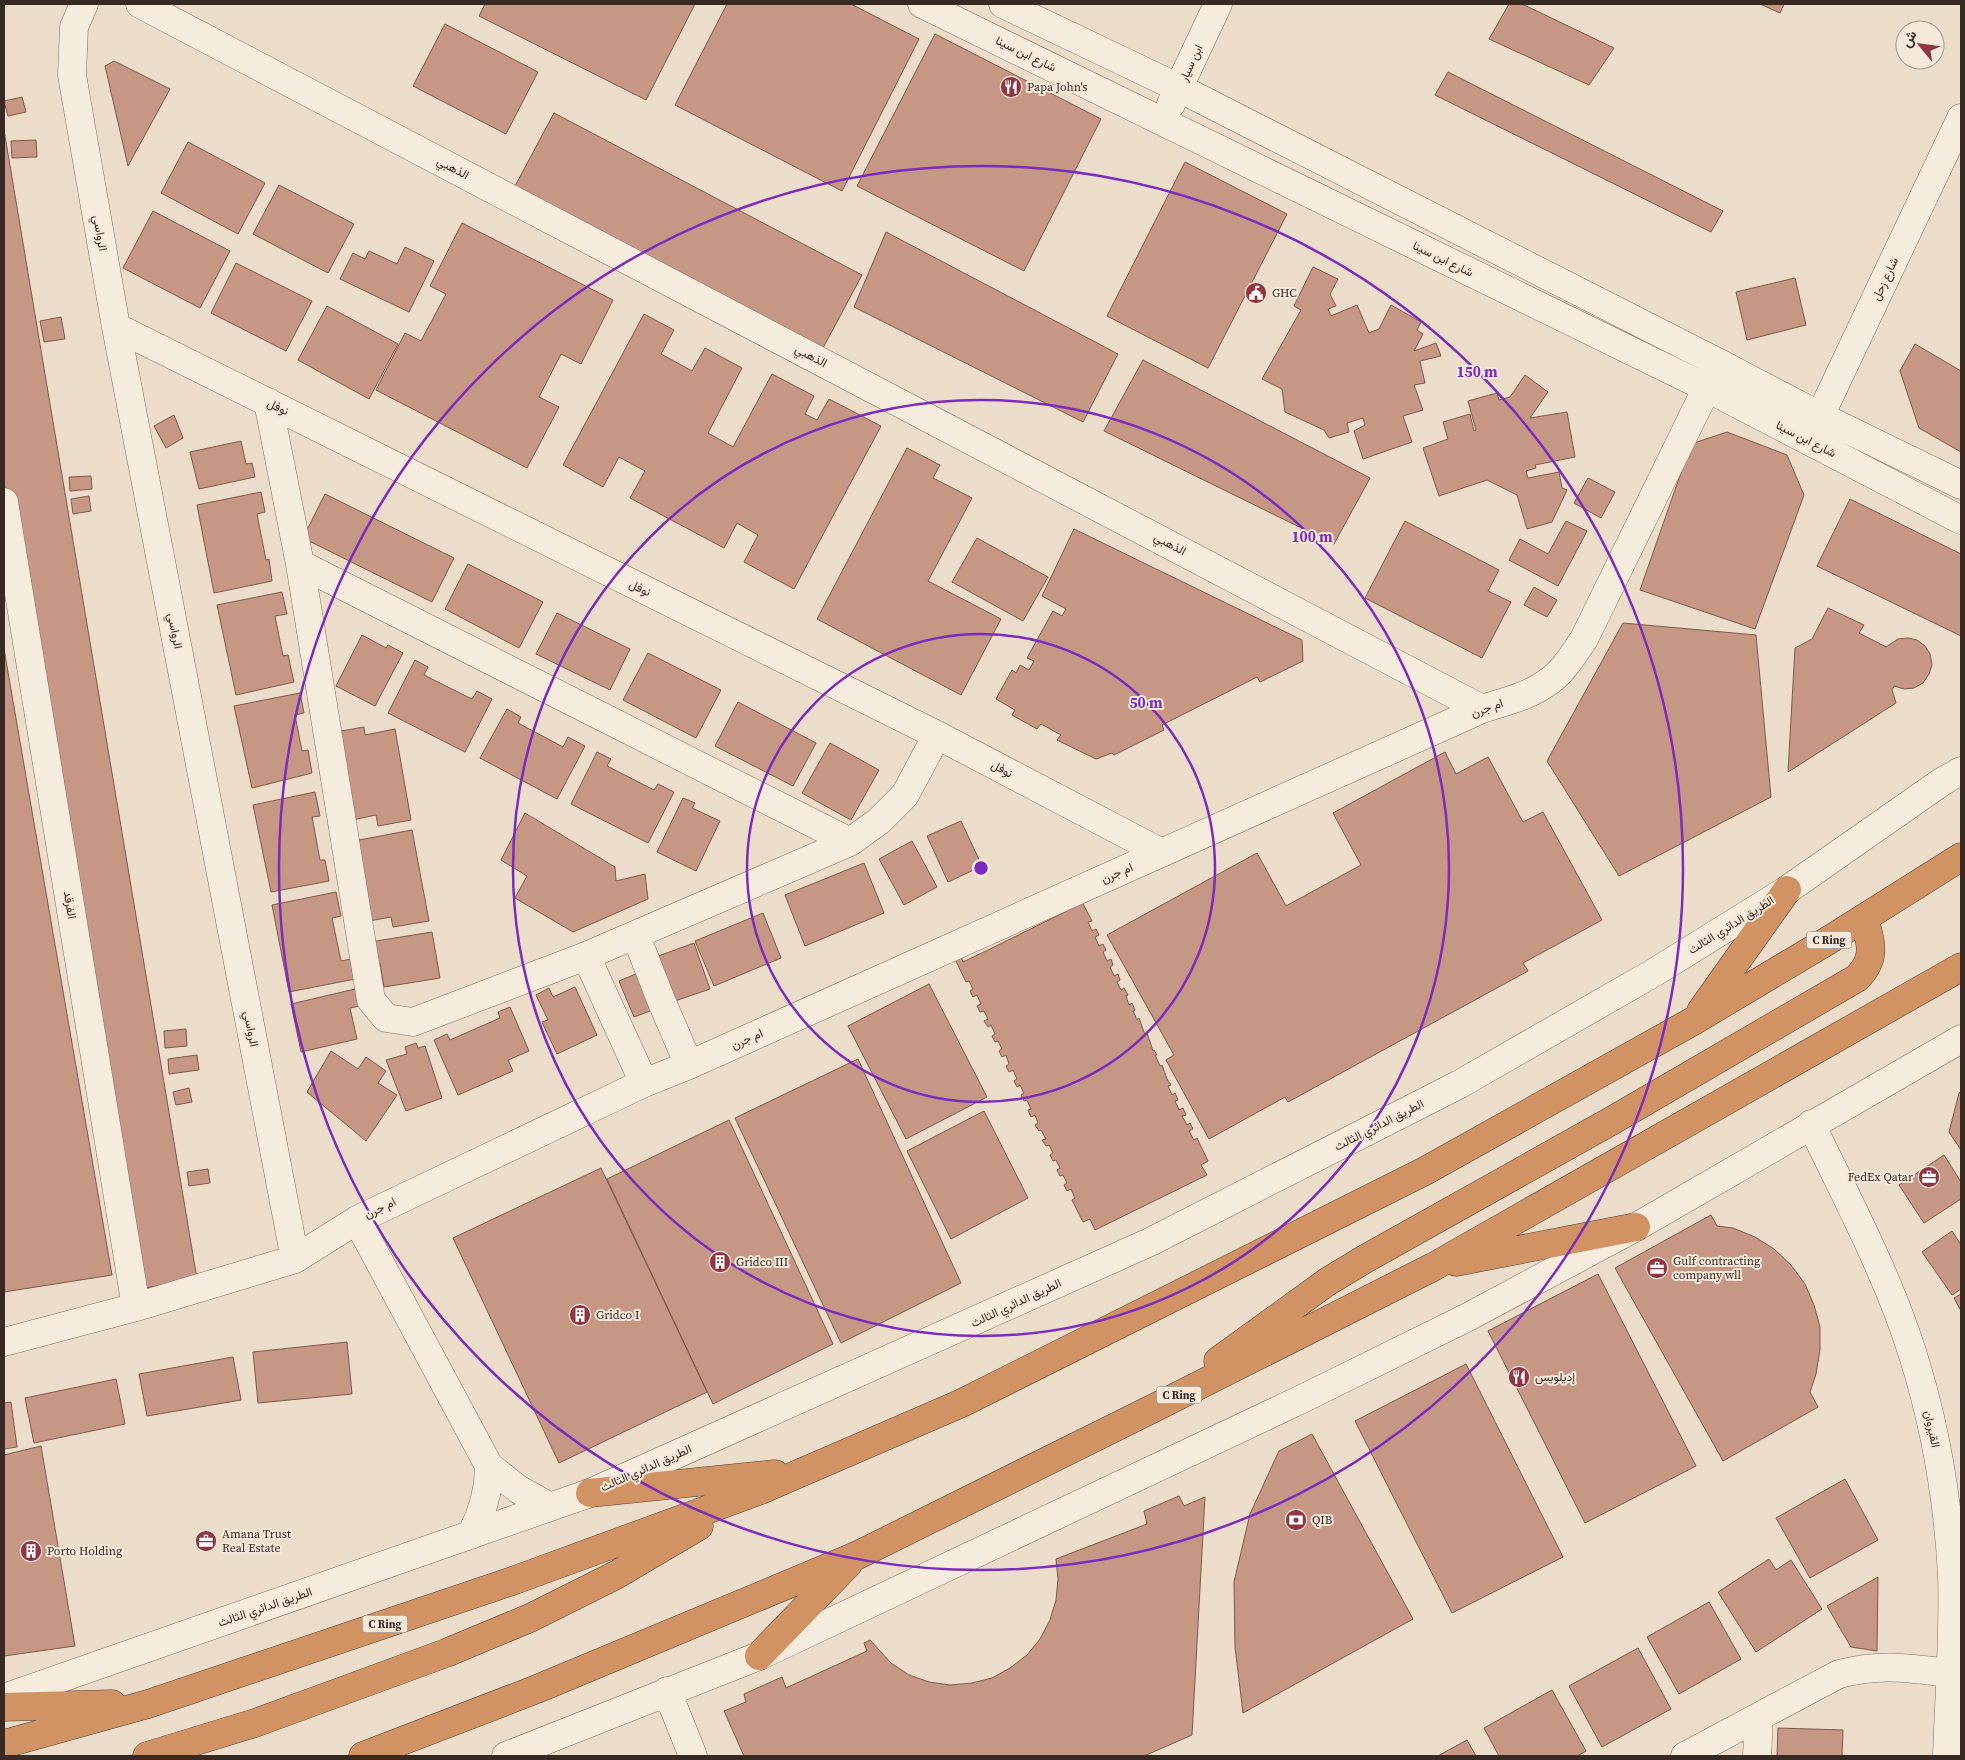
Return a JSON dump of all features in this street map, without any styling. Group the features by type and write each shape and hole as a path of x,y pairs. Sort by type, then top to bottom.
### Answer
{"highway":[{"name":"C Ring","path":"4,1744 148,1704 515,1580 761,1490 962,1403 1398,1184 1695,1020 1961,857"},
{"path":"1695,1020 1787,890"},
{"path":"1156,1407 1327,1282 1857,978 1868,963 1872,952 1864,918"},
{"name":"C Ring","path":"363,1756 537,1689 856,1556 1433,1267 1961,967"},
{"path":"1433,1267 1636,1227"},
{"path":"590,1493 807,1471"},
{"path":"147,1756 255,1723 446,1652 530,1618 616,1574 761,1490"},
{"path":"759,1656 856,1556"},
{"path":"4,1707 148,1704"}],"street":[{"name":"الرواسي","path":"84,4 74,27 72,75 116,327 295,1259"},
{"name":"الذهبي","path":"140,4 1482,709"},
{"name":"شارع ابن سينا","path":"922,4 1707,388 1961,520"},
{"path":"1003,4 1179,88 1820,416 1961,485"},
{"name":"ابن سيار","path":"1163,122 1218,4"},
{"name":"شارع زحل","path":"1808,441 1961,118"},
{"name":"نوفل","path":"116,327 938,735 1162,853"},
{"name":"ام جرن","path":"4,1342 136,1307 295,1259 357,1220 644,1083 689,1065 1482,709 1516,698 1546,684 1563,668 1584,639 1719,363"},
{"path":"268,402 300,564 372,1000 386,1018 413,1022 636,936 850,842 879,821 905,795 938,735"},
{"name":"الفرقد","path":"4,502 136,1307"},
{"path":"300,564 850,842"},
{"name":"الطريق الدائري الثالث","path":"4,1698 590,1493 1150,1242 1460,1084 1678,959 1787,890 1943,781 1961,771"},
{"path":"636,936 689,1065"},
{"path":"586,956 644,1083"},
{"path":"506,1756 759,1656 1304,1398 1468,1317 1636,1227 1811,1124 1961,1039"},
{"name":"القيروان","path":"1811,1124 1875,1259 1912,1352 1955,1527 1947,1756"},
{"name":"ام جرن","path":"357,1220 489,1466 518,1489 550,1507"},
{"path":"471,1535 480,1518 485,1502 489,1484 489,1466"},
{"path":"1684,1756 1839,1674 1863,1668 1892,1666 1950,1672"},
{"path":"667,1691 693,1756"},
{"path":"1757,1756 1759,1716"}],"building":[{"path":"485,4 695,4 646,100 479,16"},
{"path":"727,4 851,4 919,39 842,191 675,105"},
{"path":"1509,4 1522,4 1614,48 1589,85 1489,39"},
{"path":"1760,4 1784,4 1780,13"},
{"path":"445,24 538,72 506,134 413,86"},
{"path":"935,34 1101,119 1024,271 857,186"},
{"path":"114,61 170,89 128,166 105,66"},
{"path":"1448,72 1723,211 1711,232 1435,95"},
{"path":"22,97 26,112 8,116 4,101"},
{"path":"554,113 862,275 823,348 515,186"},
{"path":"4,130 197,1279 139,1289 4,482"},
{"path":"36,140 37,157 12,158 11,141"},
{"path":"188,142 265,183 238,234 161,193"},
{"path":"1185,162 1287,214 1208,368 1107,316"},
{"path":"279,185 354,224 328,273 253,234"},
{"path":"153,211 230,251 200,308 123,268"},
{"path":"462,223 613,300 581,364 561,354 539,397 559,407 527,468 376,390 405,333 421,341 446,294 430,286"},
{"path":"886,232 1118,354 1083,422 854,307"},
{"path":"405,247 434,261 409,312 340,279 353,253 365,259 369,251 397,264"},
{"path":"236,263 312,301 286,351 211,313"},
{"path":"1313,267 1338,279 1330,294 1336,306 1328,309 1331,316 1357,305 1369,333 1379,329 1391,305 1421,322 1417,330 1423,334 1414,351 1436,343 1441,356 1420,361 1425,383 1414,385 1423,410 1403,416 1412,442 1363,459 1354,431 1365,425 1363,418 1347,423 1349,432 1329,438 1324,430 1285,412 1282,389 1262,379 1301,310 1294,306"},
{"path":"1795,278 1806,325 1747,340 1736,292"},
{"path":"327,306 398,344 369,399 298,360"},
{"path":"644,314 674,330 661,354 692,371 705,348 742,368 708,433 733,447 772,374 814,396 805,414 817,420 829,399 881,426 794,589 744,562 758,535 737,523 724,548 630,498 645,471 619,457 603,487 563,465"},
{"path":"61,317 65,339 44,342 40,321"},
{"path":"1915,344 1961,371 1961,452 1919,428 1900,371"},
{"path":"1143,360 1370,478 1334,544 1104,431"},
{"path":"1525,375 1548,392 1530,418 1567,412 1575,457 1535,465 1536,468 1526,471 1528,478 1559,472 1562,488 1567,490 1552,522 1527,529 1517,495 1487,480 1439,496 1423,448 1448,439 1443,422 1470,414 1474,431 1476,430 1468,401 1497,393 1499,400 1510,397"},
{"path":"174,415 183,438 166,448 154,426"},
{"path":"1727,432 1787,455 1804,495 1755,629 1640,590 1691,444"},
{"path":"241,441 246,464 252,463 255,477 199,489 190,452"},
{"path":"907,448 940,465 933,478 972,498 928,581 1001,619 961,695 817,619"},
{"path":"91,476 92,489 70,491 69,477"},
{"path":"1588,478 1615,492 1601,518 1574,503"},
{"path":"261,492 265,512 257,514 266,560 269,559 272,581 214,593 197,505"},
{"path":"325,494 454,558 432,602 303,538"},
{"path":"89,496 91,511 73,514 71,499"},
{"path":"1850,499 1961,554 1961,636 1817,566"},
{"path":"1405,521 1499,570 1488,591 1511,602 1482,658 1365,598"},
{"path":"1566,521 1587,531 1558,586 1509,560 1520,539 1548,554"},
{"path":"1074,529 1302,640 1303,661 1260,682 1257,677 1162,725 1164,730 1114,755 1112,753 1096,759 1057,740 1061,735 1041,724 1037,729 1012,715 1015,710 996,699 1012,670 1016,673 1020,665 1029,670 1034,661 1027,658 1053,611 1062,616 1066,609 1042,596"},
{"path":"977,538 1048,577 1023,621 952,582"},
{"path":"468,564 543,602 519,648 445,609"},
{"path":"1534,587 1557,600 1547,617 1524,605"},
{"path":"282,592 287,614 275,616 283,656 288,655 294,682 236,695 217,605"},
{"path":"1828,608 1864,625 1859,633 1886,647 1898,639 1908,638 1917,640 1925,646 1930,654 1932,665 1923,683 1914,688 1904,689 1894,686 1892,690 1896,703 1788,772 1795,648 1812,639"},
{"path":"557,613 630,649 610,690 536,654"},
{"path":"1623,623 1756,635 1771,797 1619,876 1547,761"},
{"path":"362,635 386,648 388,645 403,653 375,706 336,686"},
{"path":"4,649 112,1275 4,1292"},
{"path":"648,653 721,690 696,738 623,700"},
{"path":"415,660 428,667 424,675 472,699 477,691 492,699 465,752 388,713"},
{"path":"300,693 304,713 295,715 302,751 308,750 312,773 252,788 234,706"},
{"path":"738,702 816,743 793,786 715,746"},
{"path":"507,709 521,717 518,723 563,747 568,737 585,746 557,799 480,758"},
{"path":"364,727 365,735 395,729 411,820 378,826 376,815 352,820 336,732"},
{"path":"830,743 879,770 851,820 802,793"},
{"path":"597,752 611,759 607,766 654,790 658,784 674,792 648,843 571,804"},
{"path":"1445,752 1456,774 1488,757 1523,822 1543,812 1602,920 1523,963 1528,971 1288,1102 1285,1097 1209,1139 1166,1060 1174,1055 1107,935 1257,853 1286,906 1361,865 1333,813"},
{"path":"315,792 320,816 312,817 320,860 325,860 329,881 271,892 253,805"},
{"path":"683,798 695,803 692,808 720,821 696,871 657,852"},
{"path":"525,813 615,867 616,881 645,874 648,899 573,932 515,898 527,876 501,860"},
{"path":"961,821 982,866 948,882 927,836"},
{"path":"412,830 429,921 393,927 391,917 369,921 354,841"},
{"path":"912,841 937,887 904,905 879,859"},
{"path":"864,863 884,913 805,946 785,895"},
{"path":"336,892 341,916 332,918 341,961 351,959 355,979 289,992 272,905"},
{"path":"1080,898 1092,921 1088,922 1092,931 1096,929 1099,935 1095,937 1099,946 1103,944 1106,950 1103,952 1107,961 1111,959 1113,965 1110,967 1114,976 1118,974 1120,980 1117,982 1121,990 1124,988 1128,995 1126,996 1129,1005 1132,1003 1137,1020 1139,1018 1145,1034 1147,1033 1153,1051 1157,1055 1155,1055 1160,1066 1162,1065 1171,1085 1168,1086 1172,1095 1175,1093 1178,1100 1175,1101 1179,1110 1183,1108 1186,1115 1182,1116 1187,1125 1190,1123 1193,1129 1189,1131 1194,1140 1197,1138 1208,1161 1201,1165 1207,1175 1095,1230 1090,1219 1083,1222 1072,1200 1075,1198 1071,1189 1067,1191 1064,1185 1067,1183 1063,1175 1060,1176 1057,1170 1060,1168 1056,1160 1053,1161 1050,1155 1053,1153 1049,1145 1046,1146 1042,1140 1046,1139 1041,1130 1039,1131 1035,1125 1038,1123 1035,1115 1031,1117 1028,1110 1031,1109 1027,1100 1024,1101 1021,1095 1024,1093 1020,1085 1017,1087 1014,1081 1017,1079 1013,1070 1009,1072 1006,1066 1009,1064 1006,1055 1002,1057 999,1051 1002,1049 998,1041 995,1042 992,1036 995,1034 991,1025 988,1027 984,1021 988,1019 984,1011 980,1012 977,1006 981,1004 977,995 973,997 970,991 973,989 969,981 966,982 955,959 961,956 963,962 988,950 1077,906 1074,901"},
{"path":"763,913 781,958 714,986 695,941"},
{"path":"432,932 440,978 384,987 380,963 374,964 370,942"},
{"path":"694,943 710,989 669,1003 653,958"},
{"path":"643,971 658,1008 634,1017 619,981"},
{"path":"929,984 987,1097 906,1139 848,1026"},
{"path":"575,987 597,1035 557,1054 542,1022 548,1020 536,995 549,988 553,997"},
{"path":"355,989 359,1006 350,1008 357,1039 301,1052 291,1004"},
{"path":"510,1007 529,1051 508,1060 513,1071 458,1095 434,1040 447,1034 450,1040 500,1018 498,1012"},
{"path":"186,1029 187,1046 165,1048 164,1031"},
{"path":"416,1043 418,1048 425,1046 442,1098 406,1111 386,1060 407,1054 405,1047"},
{"path":"331,1051 358,1069 366,1057 386,1071 378,1083 397,1095 366,1141 307,1092"},
{"path":"197,1055 199,1070 169,1074 168,1059"},
{"path":"858,1059 961,1283 841,1343 735,1118"},
{"path":"189,1088 192,1102 176,1105 173,1092"},
{"path":"1961,1091 1961,1150 1949,1132"},
{"path":"984,1111 1028,1198 951,1239 907,1151"},
{"name":"Gridco III","path":"729,1120 833,1344 713,1404 607,1179"},
{"path":"1944,1155 1961,1182 1961,1199 1924,1223 1899,1185"},
{"name":"Gridco I","path":"601,1168 707,1392 559,1463 453,1238"},
{"path":"208,1169 210,1183 189,1186 187,1172"},
{"path":"1711,1215 1717,1226 1733,1228 1755,1237 1774,1249 1791,1265 1805,1284 1814,1305 1820,1327 1820,1350 1816,1374 1810,1392 1818,1407 1723,1461 1615,1268"},
{"path":"1952,1231 1961,1245 1961,1289 1952,1295 1922,1252"},
{"path":"1598,1274 1696,1466 1585,1523 1488,1331"},
{"path":"1961,1294 1961,1311 1954,1298"},
{"path":"347,1342 352,1394 258,1403 253,1352"},
{"path":"233,1357 241,1400 147,1416 139,1374"},
{"path":"1466,1364 1563,1557 1452,1613 1355,1421"},
{"path":"116,1379 125,1424 34,1443 25,1398"},
{"path":"11,1402 17,1447 4,1449 4,1403"},
{"path":"1312,1434 1413,1619 1243,1713 1235,1647 1234,1582 1250,1514 1279,1451"},
{"name":"Porto Holding","path":"41,1446 75,1646 4,1656 4,1455"},
{"path":"1845,1479 1878,1540 1810,1578 1776,1518"},
{"path":"1179,1496 1184,1506 1205,1497 1192,1735 1144,1756 744,1756 724,1711 746,1702 744,1694 782,1677 786,1688 867,1651 864,1643 870,1640 891,1663 909,1675 929,1682 950,1685 972,1683 992,1678 1010,1668 1027,1655 1040,1639 1050,1620 1056,1600 1058,1579 1056,1559 1147,1524 1144,1511"},
{"path":"1769,1559 1776,1570 1791,1560 1822,1609 1756,1652 1718,1592"},
{"path":"1878,1577 1877,1651 1851,1647 1827,1606"},
{"path":"1709,1602 1741,1659 1679,1694 1647,1637"},
{"path":"1638,1648 1671,1709 1602,1747 1569,1686"},
{"path":"1552,1690 1586,1751 1577,1756 1499,1756 1484,1728"},
{"path":"1778,1728 1843,1730 1842,1756 1777,1756"},
{"path":"1467,1740 1476,1756 1438,1756"}],"place":[{"name":"Papa John's","path":"1011,87"},
{"name":"GHC","path":"1256,293"},
{"name":"FedEx Qatar","path":"1929,1177"},
{"name":"Gridco III","path":"720,1262"},
{"name":"Gulf contracting company wll","path":"1657,1268"},
{"name":"Gridco I","path":"580,1315"},
{"name":"إديلويس","path":"1519,1377"},
{"name":"QIB","path":"1296,1520"},
{"name":"Amana Trust Real Estate","path":"206,1541"},
{"name":"Porto Holding","path":"31,1551"}]}
